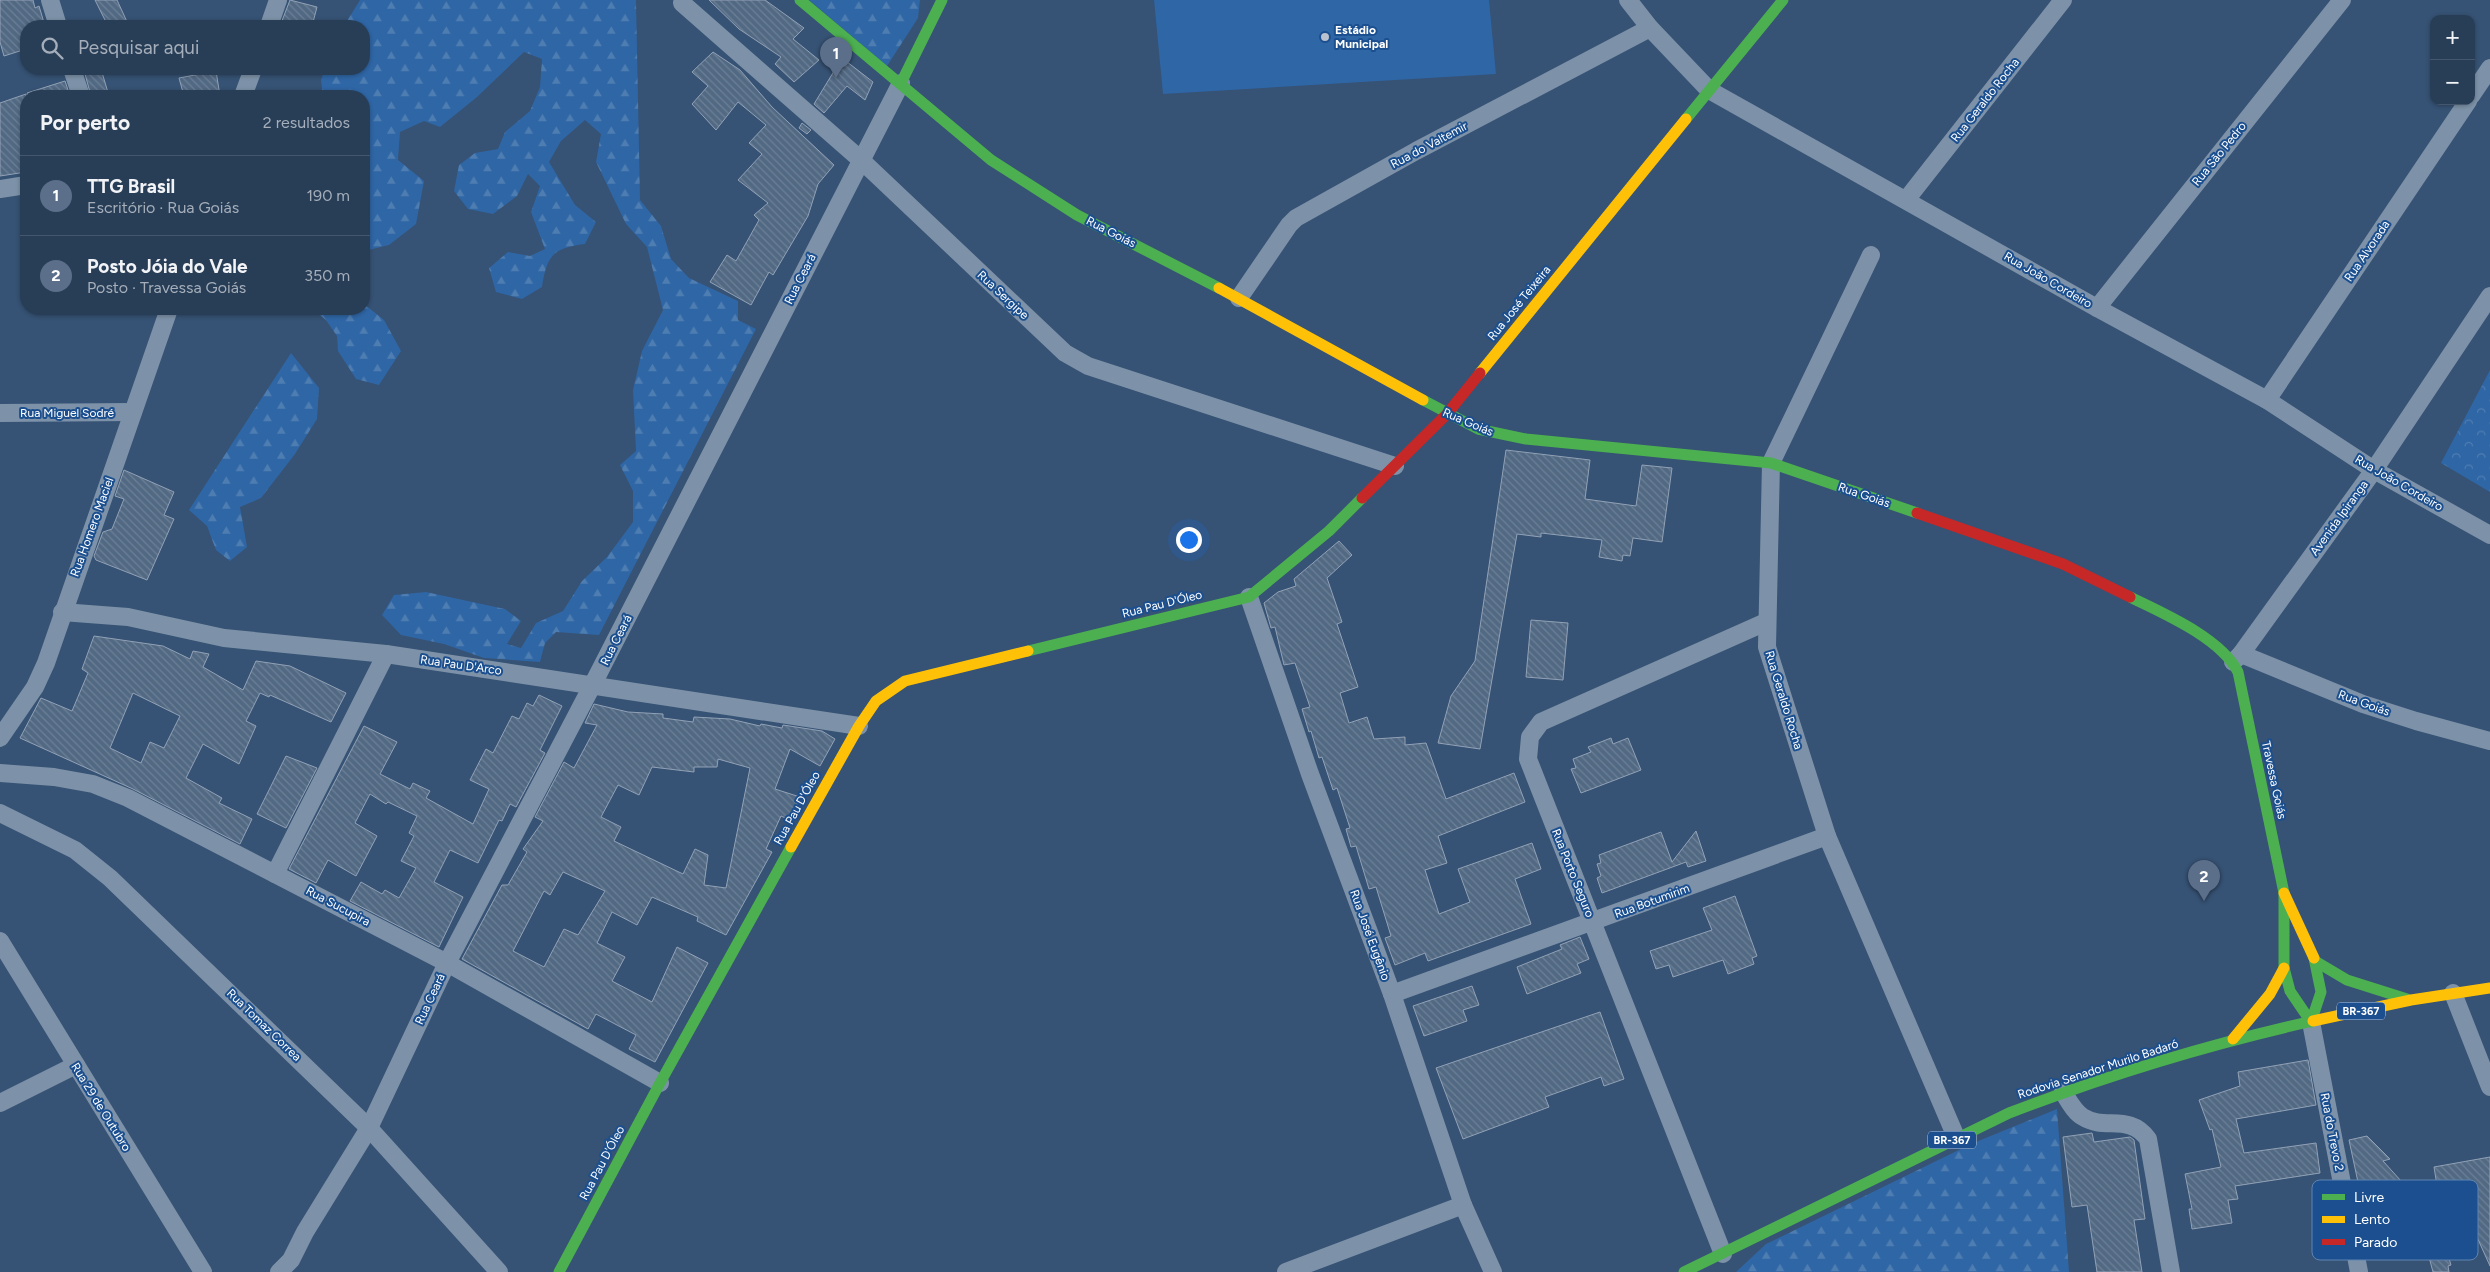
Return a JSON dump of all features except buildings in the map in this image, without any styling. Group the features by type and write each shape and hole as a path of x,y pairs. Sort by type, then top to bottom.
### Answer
{"street":[{"path":"50,0 56,20"},
{"path":"270,20 278,0"},
{"name":"Rua Goiás","path":"800,0 991,160 1034,188 1077,215 1239,298 1447,414 1478,429 1516,437 1771,463 2063,564 2189,626 2237,663 2416,721 2490,741"},
{"name":"Rua Ceará","path":"279,1272 291,1260 369,1128 447,963 593,684 942,0"},
{"name":"Rua João Cordeiro","path":"1628,0 1650,28 1709,90 2097,308 2267,400 2374,470 2490,535"},
{"name":"Rua José Teixeira","path":"1249,597 1329,531 1447,414 1783,0"},
{"name":"Rua Geraldo Rocha","path":"1906,200 2063,0"},
{"name":"Rua São Pedro","path":"2097,308 2342,0"},
{"name":"Rua Sergipe","path":"682,3 861,160 1065,353 1088,366 1395,466"},
{"name":"Rua do Valtemir","path":"1239,298 1289,225 1296,218 1416,151 1650,28"},
{"path":"2475,90 2490,68"},
{"path":"74,75 79,90"},
{"path":"245,90 251,75"},
{"name":"Rua Alvorada","path":"2267,400 2465,105"},
{"path":"0,189 20,186"},
{"name":"Rua Geraldo Rocha","path":"1871,255 1771,463 1766,622 1767,647 1827,836 1956,1137"},
{"name":"Avenida Ipiranga","path":"2237,663 2374,470 2490,296"},
{"name":"Rua Homero Maciel","path":"0,738 35,687 167,315"},
{"name":"Rua Miguel Sodré","path":"0,413 134,412"},
{"name":"Rua Pau D'Óleo","path":"559,1272 660,1083 859,726 876,701 905,681 1249,597"},
{"name":"Rua José Eugênio","path":"1249,597 1310,774 1392,994 1463,1205 1493,1272"},
{"name":"Rua Pau D'Arco","path":"62,612 128,617 224,638 386,654 859,726"},
{"name":"Rua Porto Seguro","path":"1723,1254 1528,759 1530,738 1541,722 1766,622"},
{"path":"275,874 386,654"},
{"name":"Travessa Goiás","path":"2237,663 2284,893 2284,968 2290,991 2311,1022"},
{"name":"Rua Sucupira","path":"0,773 54,777 93,784 128,798 447,963 660,1083"},
{"name":"Rua Tomaz Correa","path":"0,813 75,850 110,878 369,1128 499,1272"},
{"name":"Rua Botumirim","path":"1392,994 1827,836"},
{"name":"Travessa Goiás","path":"2284,893 2315,961 2321,993 2318,1007 2311,1022"},
{"name":"Rua 29 de Outubro","path":"0,941 202,1272"},
{"path":"2315,961 2347,980 2411,1000"},
{"path":"2232,1039 2270,994 2284,968"},
{"name":"Rodovia Senador Murilo Badaró","path":"1684,1272 1956,1137 2009,1113 2063,1092 2232,1039 2411,1000 2490,988"},
{"path":"2453,993 2490,1087"},
{"name":"Rua do Trevo 2","path":"2311,1022 2341,1180"},
{"path":"0,1103 76,1065"},
{"path":"2063,1092 2082,1117 2089,1120 2133,1125 2148,1139 2171,1272"},
{"path":"1286,1272 1463,1205"}],"green space":[{"path":"360,0 636,0 640,200 661,226 671,259 689,278 738,301 738,320 756,329 599,635 556,632 545,643 540,662 484,658 444,644 401,635 382,615 394,595 426,592 505,609 521,621 507,644 521,648 536,623 563,611 582,581 607,557 633,522 633,491 620,465 636,451 633,390 642,351 663,310 647,247 626,224 596,162 601,134 585,120 561,141 549,162 575,205 596,222 585,244 565,248 553,255 546,267 542,287 522,299 496,292 489,268 508,252 530,256 545,249 531,212 540,186 528,174 517,196 493,214 468,209 454,191 459,165 475,153 498,149 505,132 530,111 540,87 542,59 524,52 477,97 440,127 424,121 400,132 398,160 424,181 416,224 389,245 370,250 370,90 322,90 321,80 323,75 370,75 370,20 348,20"},
{"path":"809,0 920,0 918,18 887,66"},
{"name":"Estádio Municipal","path":"1154,0 1489,0 1496,74 1163,94"},
{"path":"370,309 384,320 401,351 379,385 356,379 338,351 337,336 326,320 320,315 370,315"},
{"path":"291,353 319,388 317,419 295,454 261,498 240,507 247,547 230,561 216,550 207,526 189,510"},
{"path":"2490,370 2490,492 2441,463"},
{"path":"2057,1109 2069,1272 1736,1272 1766,1244 1971,1144"}],"traffic: fast":[{"path":"800,0 991,160 1077,215 1219,288"},
{"path":"901,83 942,0"},
{"path":"1686,119 1783,0"},
{"path":"1423,400 1478,429 1526,439 1771,463 1917,513"},
{"path":"1028,651 1249,597 1329,531 1362,498"},
{"path":"2130,597 2174,619 2205,638 2219,648 2238,672 2284,893 2284,968 2290,991 2311,1022 2321,992 2314,958"},
{"path":"559,1272 660,1083 791,847"},
{"path":"2315,961 2347,980 2407,999"},
{"path":"1684,1272 2009,1113 2160,1061 2313,1021"}],"traffic: slow":[{"path":"1480,373 1686,119"},
{"path":"1219,288 1423,400"},
{"path":"791,847 859,726 876,701 905,681 1028,651"},
{"path":"2284,893 2314,958"},
{"path":"2233,1039 2270,994 2284,968"},
{"path":"2313,1021 2411,1000 2490,988"}],"traffic: jam":[{"path":"1362,498 1447,414 1480,373"},
{"path":"1917,513 2063,564 2130,597"}],"place":[{"name":"Estádio Municipal","path":"1325,37"},
{"name":"TTG Brasil","path":"836,78"},
{"name":"Posto Jóia do Vale","path":"2204,901"}]}
